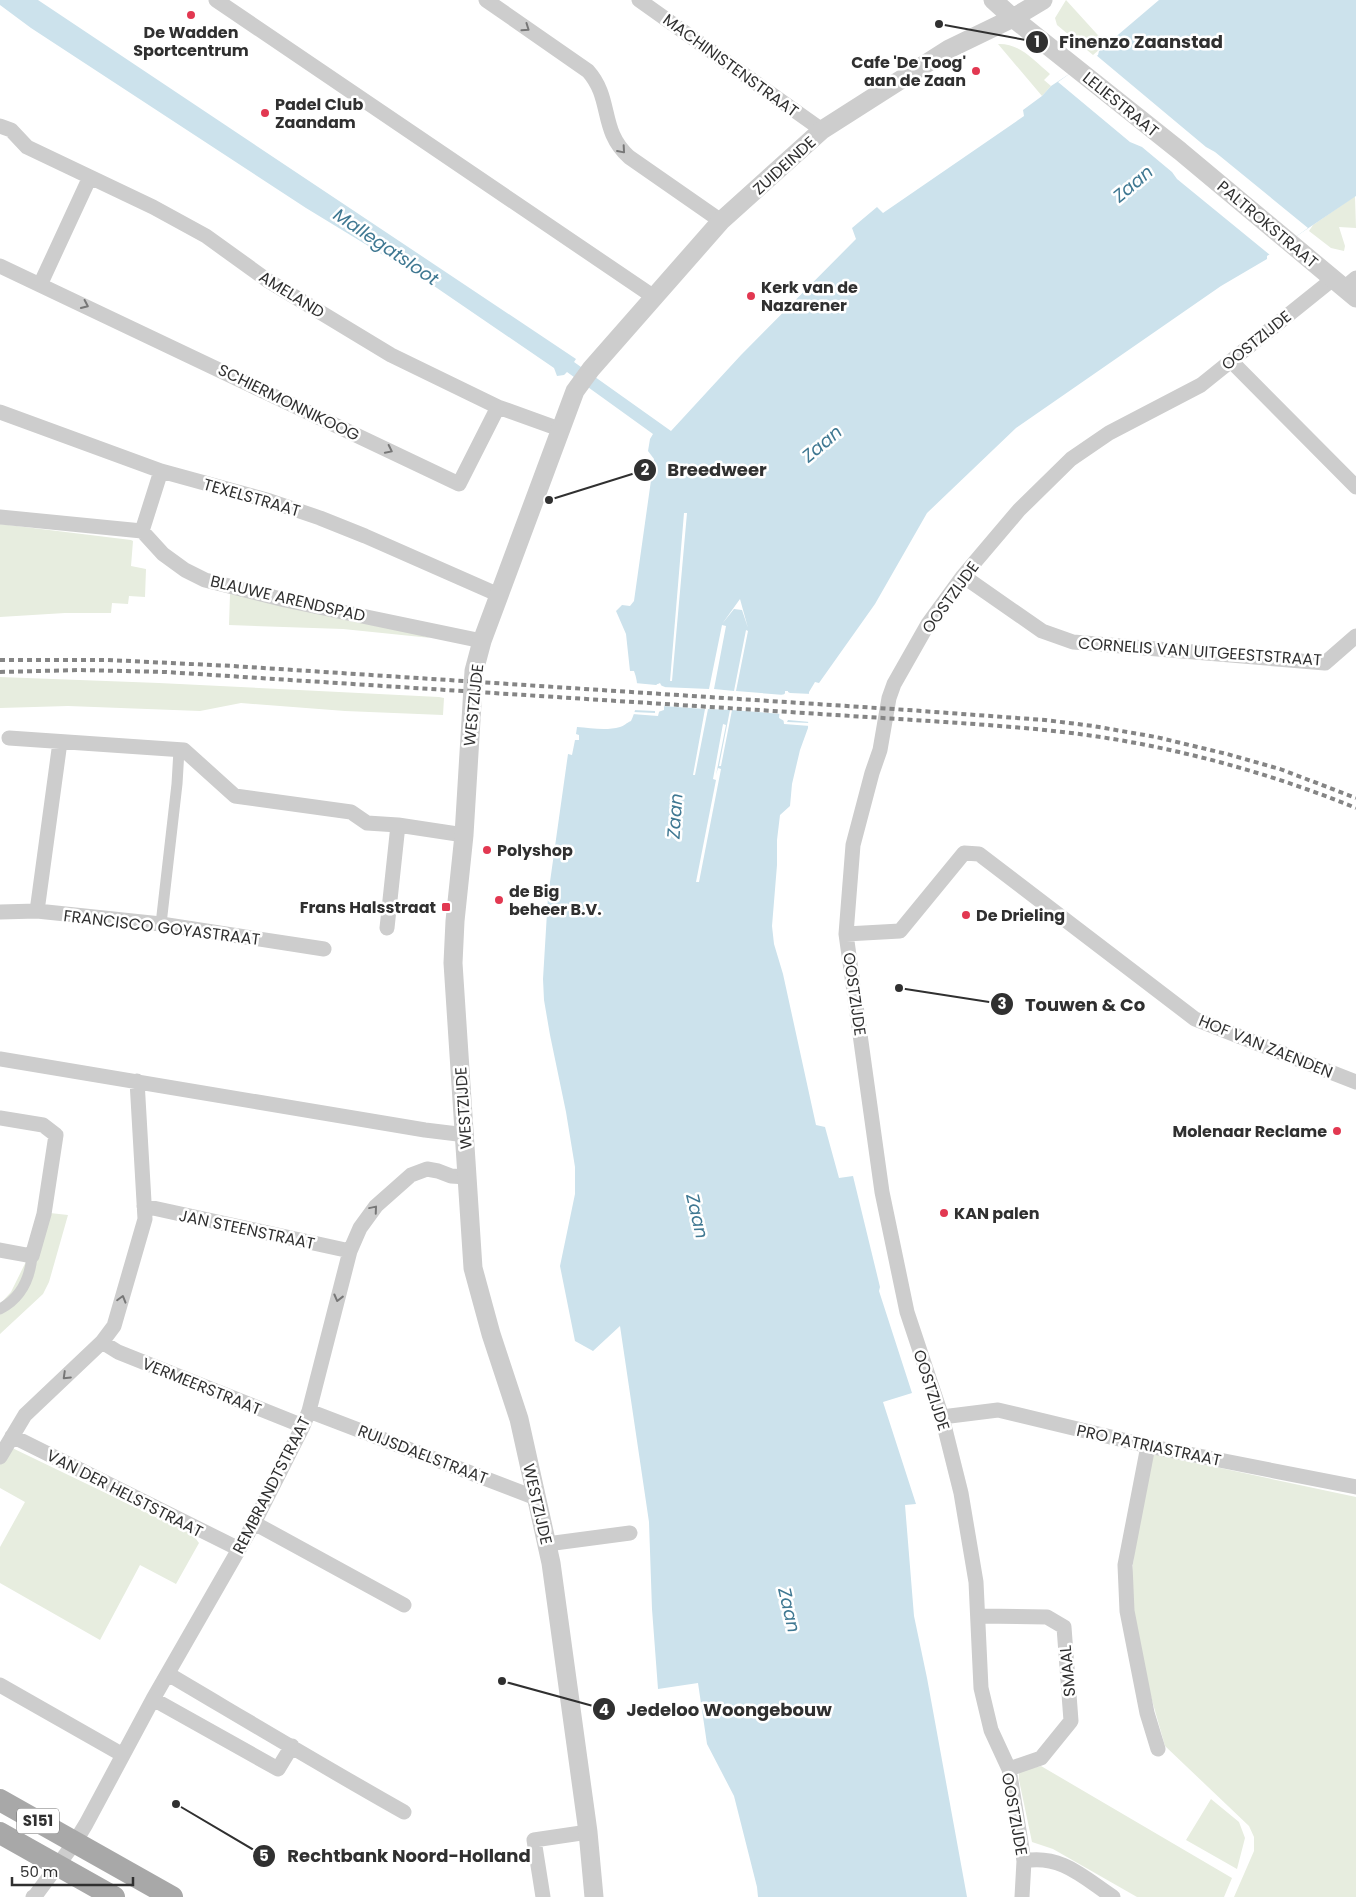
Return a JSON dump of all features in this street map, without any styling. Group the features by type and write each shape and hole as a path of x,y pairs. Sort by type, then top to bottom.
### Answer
{"main road":[{"name":"S151","path":"0,1800 172,1897"},
{"name":"S151","path":"0,1832 114,1897"}],"street":[{"path":"216,0 654,297"},
{"path":"486,0 588,72 597,81 603,96 612,136 619,148 721,221"},
{"name":"MACHINISTENSTRAAT","path":"639,0 822,130"},
{"name":"LELIESTRAAT","path":"993,0 1180,151"},
{"name":"ZUIDEINDE","path":"575,391 590,369 721,221 822,130 949,49 1014,18 1043,0"},
{"name":"AMELAND","path":"0,126 11,130 27,147 153,207 206,236 267,280 391,354 498,407 562,430"},
{"name":"PALTROKSTRAAT","path":"1180,151 1347,286"},
{"path":"0,266 40,285 90,177"},
{"name":"SCHIERMONNIKOOG","path":"40,285 459,484 498,407"},
{"name":"OOSTZIJDE","path":"1022,1897 1024,1861 1008,1769 991,1730 981,1688 976,1582 962,1502 942,1417 907,1312 882,1192 846,934 853,845 872,772 880,750 889,698 894,684 928,624 962,576 1019,510 1071,459 1109,433 1201,385 1231,361 1347,286"},
{"path":"1231,361 1356,487"},
{"name":"WESTZIJDE","path":"575,391 482,641 474,671 464,835 455,921 453,963 466,1135 473,1268 491,1334 519,1419 547,1544 588,1832 594,1897"},
{"name":"TEXELSTRAAT","path":"0,412 161,471 270,501 320,518 499,596"},
{"path":"0,517 142,531 161,471"},
{"name":"BLAUWE ARENDSPAD","path":"142,531 163,554 185,570 205,580 285,600 482,641"},
{"name":"CORNELIS VAN UITGEESTSTRAAT","path":"962,576 1042,632 1073,642 1325,664 1356,636"},
{"path":"9,738 184,750 235,796 351,812 367,823 398,824 464,835"},
{"path":"37,911 60,742"},
{"path":"162,924 179,750"},
{"path":"387,928 398,824"},
{"name":"HOF VAN ZAENDEN","path":"846,934 900,931 964,853 979,854 1195,1019 1356,1082"},
{"name":"FRANCISCO GOYASTRAAT","path":"0,912 37,911 162,924 324,950"},
{"path":"0,1059 425,1130 466,1135"},
{"path":"0,1456 25,1415 102,1342 114,1326 145,1220 137,1081"},
{"path":"0,1118 43,1125 56,1135 44,1214 32,1256 31,1270 12,1303 0,1309"},
{"name":"REMBRANDTSTRAAT","path":"33,1897 36,1896 75,1842 153,1699 254,1523 303,1426 309,1412 350,1251 360,1228 376,1206 410,1175 427,1169 438,1170 451,1176 467,1176"},
{"name":"JAN STEENSTRAAT","path":"144,1206 350,1251"},
{"path":"0,1250 32,1256"},
{"name":"VERMEERSTRAAT","path":"102,1342 118,1352 303,1426"},
{"name":"PRO PATRIASTRAAT","path":"942,1417 998,1410 1148,1446 1356,1486"},
{"name":"RUIJSDAELSTRAAT","path":"309,1412 536,1498"},
{"name":"VAN DER HELSTSTRAAT","path":"12,1436 239,1549"},
{"path":"1148,1446 1125,1565 1127,1611 1146,1714 1158,1749"},
{"path":"254,1523 404,1606"},
{"path":"547,1544 630,1532"},
{"name":"SMAAL","path":"979,1616 1046,1617 1064,1627 1071,1721 1041,1758 1008,1769"},
{"path":"168,1674 292,1746 312,1760 404,1812"},
{"path":"0,1685 122,1755"},
{"path":"153,1699 278,1769 292,1746"},
{"path":"543,1897 534,1840 588,1832"},
{"path":"1024,1861 1037,1858 1062,1863 1113,1897"}],"shaded area":[{"path":"1066,0 1106,44 1093,55 1057,25 1055,18"},
{"path":"998,44 1006,44 1020,50 1050,74 1044,80 1051,86 1042,96"},
{"path":"1355,196 1356,228 1339,227 1345,246 1344,251 1331,248 1309,231 1313,225"},
{"path":"0,524 133,541 131,566 146,569 145,597 129,596 128,604 112,603 111,613 65,613 0,617"},
{"path":"230,594 273,601 431,638 343,629 229,625"},
{"path":"0,677 439,697 444,698 443,715 345,711 241,703 200,711 68,706 0,708"},
{"path":"50,1213 68,1215 49,1282 43,1294 0,1334 0,1304 11,1292"},
{"path":"6,1445 193,1535 199,1543 176,1584 140,1565 100,1640 0,1583 0,1547 25,1502 0,1488 0,1456"},
{"path":"1150,1453 1356,1497 1356,1897 1234,1897 1254,1851 1254,1837 1249,1826 1165,1746 1134,1637 1130,1590 1144,1466"},
{"path":"1041,1766 1232,1878 1224,1897 1137,1897 1053,1849 1032,1842 1019,1780 1019,1771"},
{"path":"1211,1799 1239,1822 1245,1838 1237,1869 1186,1840"}],"water":[{"path":"0,0 38,0 576,359 574,362 671,431 741,355 856,239 852,228 877,207 883,213 1024,116 1023,110 1042,96 1051,86 1098,55 1099,51 1159,0 1356,0 1356,196 1267,256 1267,259 1221,286 1016,428 927,513 875,604 819,683 815,682 809,692 808,728 800,750 792,784 790,806 780,815 772,926 774,944 783,974 816,1125 825,1127 839,1178 853,1176 880,1287 879,1291 912,1393 883,1402 916,1504 905,1505 914,1616 967,1897 758,1897 734,1796 707,1744 698,1683 658,1689 652,1609 649,1522 620,1326 593,1351 575,1341 560,1266 575,1194 575,1167 544,1000 543,979 548,896 568,754 572,755 575,740 579,740 579,735 576,734 577,727 604,729 620,727 631,721 635,709 638,690 636,677 634,671 630,671 626,634 616,611 622,605 630,606 634,601 654,459 648,451 653,434 567,372 564,375 557,376 554,368 434,286 306,208 31,28 0,5","holes":["657,684 665,687 664,710 655,713","785,691 788,691 786,722 779,718 781,695 785,694"]}],"pier":[{"path":"1096,55 1206,147 1215,152 1308,228 1270,255 1177,179 1172,172 1142,147 1130,142 1058,82"},
{"path":"684,513 687,513 672,681 670,681"},
{"path":"740,599 748,628 742,610 734,609 722,624"},
{"path":"722,625 726,626 714,689 734,691 746,630 748,631 736,691 784,695 786,691 790,693 812,694 810,722 788,720 787,722 810,723 810,726 784,724 783,716 785,717 787,695 783,696 782,714 732,710 721,766 719,766 730,710 708,709 695,775 693,775 705,709 662,706 662,688 659,686 658,710 660,708 658,716 632,714 633,712 655,713 655,711 633,710 635,683 656,685 660,683 662,687 709,689"},
{"path":"723,724 726,725 716,775 718,768 721,769 699,882 696,882 716,780 713,779"}],"railway":[{"path":"0,660 108,660 233,666 1045,720 1156,737 1227,754 1280,769 1356,798"},
{"path":"0,672 79,670 166,672 1032,729 1119,740 1210,759 1298,786 1356,808"}],"place":[{"name":"De Wadden Sportcentrum","path":"191,15"},
{"name":"Finenzo Zaanstad","path":"939,24"},
{"name":"Cafe 'De Toog' aan de Zaan","path":"976,71"},
{"name":"Padel Club Zaandam","path":"265,113"},
{"name":"Kerk van de Nazarener","path":"751,296"},
{"name":"Breedweer","path":"549,500"},
{"name":"Polyshop","path":"487,850"},
{"name":"de Big beheer B.V.","path":"499,900"},
{"name":"Frans Halsstraat","path":"446,907"},
{"name":"De Drieling","path":"966,915"},
{"name":"Touwen & Co","path":"899,988"},
{"name":"Molenaar Reclame","path":"1337,1131"},
{"name":"KAN palen","path":"944,1213"},
{"name":"Jedeloo Woongebouw","path":"502,1681"},
{"name":"Rechtbank Noord-Holland","path":"176,1804"}],"water label":[{"name":"Zaan","path":"1133,184"},
{"name":"Mallegatsloot","path":"386,247"},
{"name":"Zaan","path":"822,444"},
{"name":"Zaan","path":"675,816"},
{"name":"Zaan","path":"697,1216"},
{"name":"Zaan","path":"789,1610"}]}
